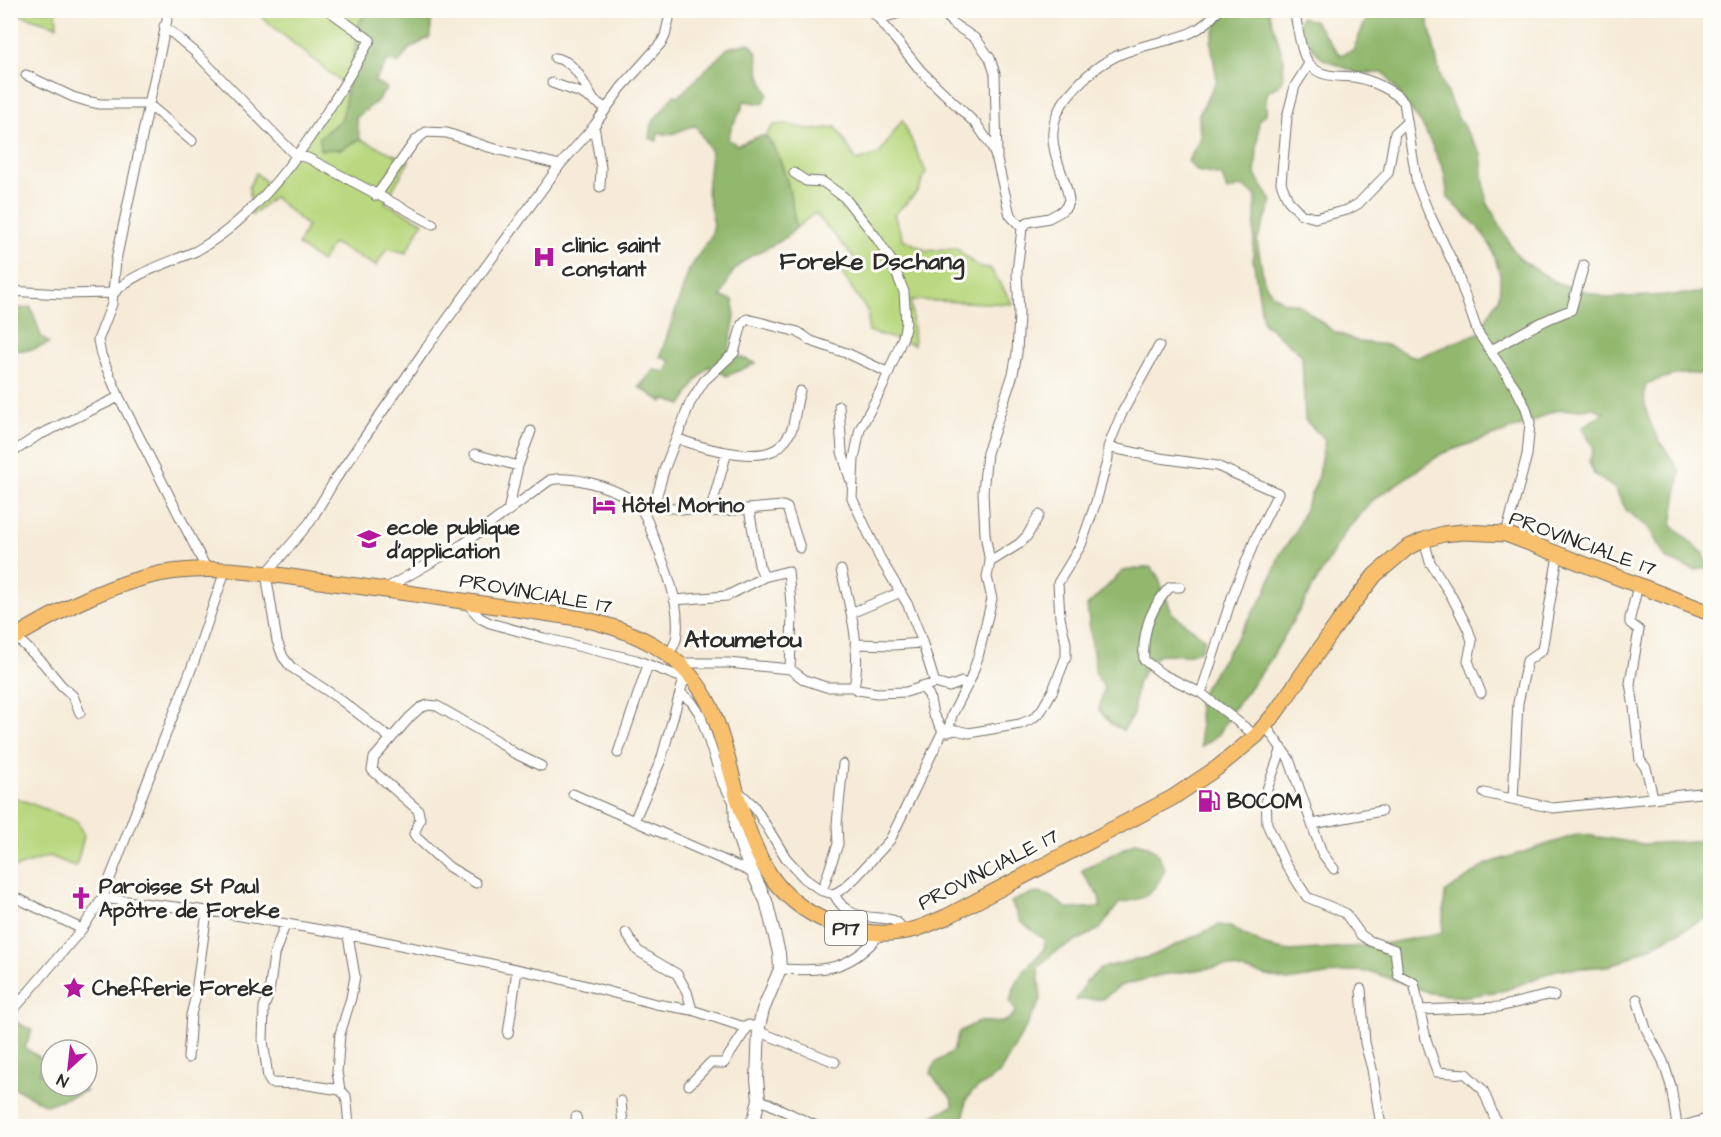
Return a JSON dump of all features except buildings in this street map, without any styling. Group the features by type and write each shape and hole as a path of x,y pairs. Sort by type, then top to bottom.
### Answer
{"main road":[{"name":"PROVINCIALE 17","path":"13,639 73,605 125,584 151,576 207,570 266,574 385,589 611,625 631,633 674,658 710,706 735,795 756,848 775,882 811,914 834,925 881,933 916,929 964,908 1172,798 1217,768 1260,731 1375,575 1407,548 1424,540 1443,534 1462,532 1506,534 1710,613"}],"street":[{"path":"169,10 116,260 112,304 98,340 101,355 119,397 207,570"},
{"path":"10,291 62,294 114,293 120,286 198,249 231,227 283,174 337,99 370,40 328,10"},
{"path":"390,738 338,698 291,667 277,641 266,574 310,522 335,480 420,356 560,165 594,126 621,88 662,42 671,10"},
{"path":"873,13 885,17 912,10"},
{"path":"943,10 952,23 976,39 990,58 995,74 997,160"},
{"path":"834,894 856,877 890,840 967,686 978,657 992,599 987,577 990,562 982,505 984,468 1013,374 1017,353 1019,314 1017,272 1022,228 1028,222 1049,218 1060,212 1069,200 1052,136 1059,107 1096,67 1130,50 1180,37 1203,28 1218,10"},
{"path":"1294,10 1303,50 1309,64 1321,73 1359,78 1400,97 1404,102 1417,184 1451,258 1478,333 1515,387 1526,408 1530,423 1527,455 1506,534"},
{"path":"873,13 921,71 977,125 992,147 997,160 1010,215 1022,228"},
{"path":"164,26 195,52 295,155 308,158 376,196 433,224"},
{"path":"555,58 564,59 572,65 593,99"},
{"path":"1309,64 1295,86 1287,117 1281,183 1288,200 1301,214 1315,218 1347,210 1358,204 1388,173 1395,133 1407,122"},
{"path":"26,75 86,101 100,104 148,104 192,141"},
{"path":"552,83 593,99 606,108"},
{"path":"594,126 602,175 600,187"},
{"path":"376,196 415,141 426,132 447,134 560,165"},
{"path":"794,173 806,181 824,182 844,197 870,229 892,262 904,292 906,323 903,337 889,374 860,429 852,484 854,506 880,558 901,592 922,643 935,683"},
{"path":"1490,351 1533,327 1571,310 1584,265"},
{"path":"654,506 676,438 696,391 734,353 742,324 747,319 798,332 811,341 849,354 889,374"},
{"path":"945,731 956,730 969,733 1020,724 1032,719 1041,711 1053,690 1066,657 1058,583 1081,545 1096,502 1108,458 1108,447 1122,413 1160,346"},
{"path":"676,438 727,452 767,453 780,446 792,429 800,391"},
{"path":"10,454 37,436 119,397"},
{"path":"839,406 842,452 852,484"},
{"path":"508,511 518,466 531,431"},
{"path":"1108,447 1160,458 1217,466 1278,493 1257,535 1233,594 1201,693"},
{"path":"710,512 727,452"},
{"path":"474,454 518,466"},
{"path":"385,589 463,544 543,485 559,478 590,482 621,494 642,510 668,574 674,600 678,632 674,658 790,669 805,680 825,687 854,687 858,690 892,693 906,692 935,683 949,687 962,682 967,686"},
{"path":"642,510 654,506 710,512 778,505 787,508 800,548"},
{"path":"749,509 759,565 764,577"},
{"path":"990,562 1027,536 1040,515"},
{"path":"1424,540 1430,562 1452,597 1468,629 1472,641 1468,661 1481,693"},
{"path":"1513,799 1518,702 1527,661 1542,650 1558,555"},
{"path":"841,570 851,613 857,657 854,687"},
{"path":"10,1014 82,929 102,899 195,660 225,571"},
{"path":"674,600 727,596 764,577 788,572 792,615 790,669"},
{"path":"1638,586 1630,618 1630,623 1639,630 1630,683 1640,760 1646,768 1653,797"},
{"path":"1180,587 1170,587 1159,598 1144,634 1144,660 1162,674 1201,693 1282,748 1289,759 1322,853 1334,869"},
{"path":"851,613 901,592"},
{"path":"466,602 480,618 501,626 648,665 689,681 680,693 661,760 634,821"},
{"path":"13,639 33,652 72,696 80,713"},
{"path":"855,644 922,643"},
{"path":"618,753 632,719 648,665"},
{"path":"921,686 929,695 933,714 945,731"},
{"path":"680,693 692,701 700,714 723,784 735,795 754,806 786,858 804,878 822,891 834,894 842,907 850,912 862,917 890,918 901,924 903,931"},
{"path":"476,883 449,867 417,838 414,834 420,819 418,810 372,771 374,758 420,708 428,705 437,706 514,753 541,766"},
{"path":"1282,748 1266,792 1268,824 1285,863 1307,897 1345,913 1361,935 1370,941 1395,950 1398,975 1414,983 1426,1039 1437,1072 1466,1074 1483,1090 1498,1126"},
{"path":"822,891 838,843 837,824 843,764"},
{"path":"1484,793 1553,808 1710,792"},
{"path":"573,794 753,873"},
{"path":"689,1085 710,1063 724,1063 756,1028 780,969 779,953 766,901 744,854 736,829 735,795"},
{"path":"1313,825 1382,811"},
{"path":"10,895 82,929"},
{"path":"102,899 165,905 367,938 517,970 692,1010 741,1026 756,1028 835,1062"},
{"path":"188,1058 190,1015 195,999 207,912"},
{"path":"285,925 274,956 269,994 264,1007 263,1040 267,1078 271,1083 302,1084 340,1090"},
{"path":"626,933 638,951 677,974 687,992 692,1010"},
{"path":"780,969 812,970 841,965 870,946 881,933"},
{"path":"348,936 355,976 339,1040 338,1079 340,1090 346,1096 349,1126"},
{"path":"508,1034 517,970"},
{"path":"1361,989 1365,1043 1372,1069 1381,1126"},
{"path":"1419,1010 1499,1007 1548,995 1554,996"},
{"path":"1637,999 1646,1029 1663,1062 1671,1086 1677,1126"},
{"path":"750,1126 759,1099 756,1028"},
{"path":"759,1099 816,1126"},
{"path":"621,1101 623,1126"},
{"path":"1683,1126 1710,1118"}],"green space":[{"path":"11,10 56,11 57,26 14,13 11,20"},
{"path":"254,11 371,11 360,20 342,119 320,137 320,149 341,149 360,139 409,161 385,203 423,222 406,253 387,248 376,266 333,243 321,262 298,245 307,226 274,197 252,215 249,187 256,173 271,187 342,83"},
{"path":"371,11 432,11 430,37 409,49 398,64 389,60 374,81 387,88 377,101 356,118 360,139 341,149 320,150 320,137 342,119 360,20"},
{"path":"1224,11 1269,11 1284,60 1282,83 1266,93 1266,114 1259,120 1255,175 1272,201 1257,241 1264,282 1272,294 1284,302 1298,304 1333,331 1359,342 1388,345 1416,358 1478,333 1484,334 1485,321 1498,300 1500,274 1492,248 1477,226 1448,198 1444,171 1423,126 1384,73 1357,73 1321,58 1297,28 1301,17 1314,21 1340,55 1353,50 1370,11 1426,11 1441,80 1458,118 1481,154 1486,200 1520,259 1555,282 1607,298 1710,291 1710,375 1685,374 1663,378 1646,384 1644,396 1654,430 1680,471 1672,526 1704,554 1708,568 1695,570 1667,560 1648,527 1627,511 1615,489 1594,474 1589,462 1594,448 1582,428 1604,412 1593,408 1553,411 1530,423 1443,453 1373,500 1345,532 1269,662 1232,711 1219,734 1201,747 1198,698 1265,594 1280,554 1294,535 1317,480 1325,440 1305,420 1302,355 1263,322 1253,258 1256,196 1242,186 1227,191 1222,176 1197,171 1188,161 1200,139 1199,114 1217,80 1211,43"},
{"path":"749,43 756,52 760,75 768,94 763,104 744,101 728,139 737,145 765,136 772,145 783,167 796,228 789,235 741,264 730,277 721,297 733,300 735,317 728,353 756,363 727,376 709,366 696,381 682,405 664,399 663,402 639,387 654,370 666,372 671,361 660,357 689,270 711,236 714,225 707,192 711,152 696,126 669,134 658,132 657,141 649,138 651,124 674,95 679,96 728,48"},
{"path":"902,120 926,172 918,191 894,215 903,239 927,251 956,248 978,267 990,268 1013,304 911,300 914,345 868,331 868,312 841,272 856,260 815,213 796,228 783,167 765,136 774,125 786,124 812,130 836,127 857,161 879,154"},
{"path":"31,307 41,336 49,343 30,349 11,349 11,310"},
{"path":"1150,567 1157,574 1172,613 1205,639 1200,651 1186,655 1161,654 1150,661 1137,684 1133,715 1123,730 1111,724 1099,710 1104,687 1096,675 1087,606 1123,571"},
{"path":"11,796 77,821 84,836 76,867 50,856 11,869"},
{"path":"1579,834 1643,844 1710,840 1710,916 1619,963 1556,970 1506,990 1463,997 1430,993 1372,972 1351,971 1287,981 1224,966 1161,975 1120,986 1102,999 1076,1000 1086,982 1101,968 1152,956 1219,925 1230,927 1268,947 1290,951 1378,945 1442,933 1445,893 1487,864"},
{"path":"1135,842 1152,848 1160,859 1165,870 1156,886 1142,898 1119,903 1100,929 1053,953 1038,967 1041,1000 999,1074 972,1092 966,1100 963,1126 926,1126 934,1115 954,1105 931,1073 935,1063 953,1051 959,1032 976,1023 1002,1022 1011,1017 1016,1011 1010,1002 1018,979 1044,950 1045,940 1020,921 1011,902 1035,893 1047,895 1068,909 1101,907 1099,896 1081,871"},
{"path":"14,1021 32,1030 25,1048 39,1057 39,1098 66,1098 46,1105 11,1086 11,1028"}],"place":[{"name":"clinic saint constant","path":"544,257"},
{"name":"Hôtel Morino","path":"604,505"},
{"name":"ecole publique d'application","path":"369,539"},
{"name":"BOCOM","path":"1209,801"},
{"name":"Paroisse St Paul Apôtre de Foreke","path":"81,898"},
{"name":"Chefferie Foreke","path":"74,988"}],"district":[{"name":"Foreke Dschang","path":"872,261"},
{"name":"Atoumetou","path":"743,639"}]}
